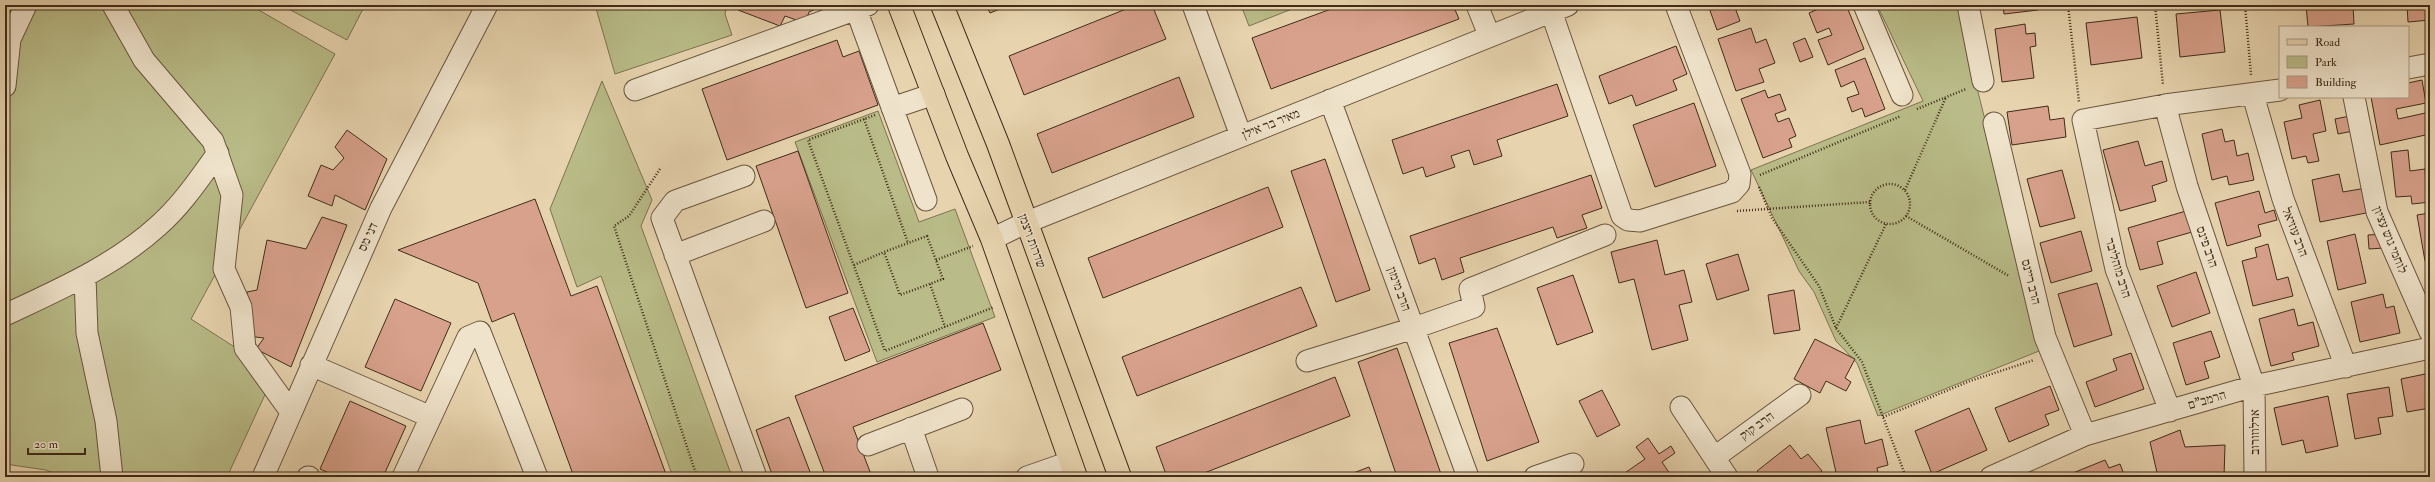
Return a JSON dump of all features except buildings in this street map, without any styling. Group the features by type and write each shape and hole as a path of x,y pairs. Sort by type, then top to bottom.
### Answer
{"main road":[{"path":"899,5 934,94 956,156 992,240 1073,470"},
{"name":"שדרות ויצמן","path":"942,5 998,144 1025,223 1120,477"}],"street":[{"path":"5,86 10,39 26,5"},
{"path":"113,5 144,60 213,141 232,195 224,269 241,307 245,348 291,412"},
{"name":"דני מס","path":"263,477 381,208 487,5"},
{"path":"1193,5 1241,136"},
{"path":"1477,5 1489,35"},
{"path":"1560,7 1622,216 1628,220 1640,221 1732,192 1747,181 1740,174 1676,5"},
{"path":"1864,5 1905,104"},
{"path":"1968,5 1984,81"},
{"path":"635,90 862,7 892,108 926,200"},
{"name":"מאיר בר אילן","path":"992,240 1025,223 1560,7"},
{"path":"2409,68 2430,64"},
{"path":"2083,120 2165,105 2253,95 2279,90"},
{"path":"892,108 934,94"},
{"name":"הרב עוזיאל","path":"2253,95 2283,199 2346,367"},
{"name":"לוחמי גוש עציון","path":"2354,98 2377,212 2430,332"},
{"name":"הרב מימון","path":"1330,100 1468,477"},
{"name":"הרב פינס","path":"2165,105 2187,186 2254,386"},
{"name":"הרב מוהליבר","path":"2083,120 2116,269 2170,411"},
{"name":"הרב ריינס","path":"1994,124 2033,290 2051,354 2085,435"},
{"path":"5,315 85,276 158,227 188,195 218,153"},
{"path":"744,176 675,201 662,218 756,477"},
{"path":"675,255 764,221"},
{"path":"1307,361 1414,328 1474,307 1470,289 1605,235"},
{"path":"85,276 87,333 106,421 112,477"},
{"path":"411,474 431,417 468,337 480,332 537,477"},
{"name":"הרמב\"ם","path":"1991,477 2026,470 2085,435 2254,386 2430,348"},
{"path":"311,365 431,417"},
{"name":"ארלוזורוב","path":"2254,386 2255,477"},
{"name":"הרב קוק","path":"1715,457 1800,395"},
{"path":"1681,407 1727,477"},
{"path":"868,445 962,409"},
{"path":"911,428 928,477"},
{"path":"1535,477 1573,464"},
{"path":"1028,477 1073,470"}],"path":[{"path":"2068,5 2076,85 2083,120"},
{"path":"2155,5 2165,105"},
{"path":"2245,5 2253,95"},
{"path":"1905,104 1946,97 1984,81"},
{"path":"1904,190 1946,97"},
{"path":"892,108 808,140 885,350 1012,299"},
{"path":"1902,116 1747,181 1768,209 1772,218 1819,286 1836,328 1862,362 1906,477"},
{"path":"864,119 908,243"},
{"path":"660,169 629,216 614,226 697,477"},
{"path":"1884,185 1897,185 1904,190 1910,203 1906,216 1900,222 1886,224 1874,216 1870,202 1877,189 1884,185"},
{"path":"1734,211 1741,213 1768,209 1870,202"},
{"path":"1906,216 2033,290"},
{"path":"1836,328 1886,224"},
{"path":"854,265 884,252 927,236 943,279 900,296 884,252"},
{"path":"936,260 992,240"},
{"path":"930,284 945,327"},
{"path":"1883,417 1970,381 2051,354"}],"green space":[{"path":"5,5 250,5 335,54 191,319 275,373 227,477 62,477 46,470 5,464"},
{"path":"281,5 365,5 347,40"},
{"path":"595,5 725,5 727,6 725,14 732,35 615,74"},
{"path":"1241,5 1302,5 1249,26"},
{"path":"1877,5 1964,5 1971,64 2032,308 2044,349 1878,416 1857,363 1836,341 1814,292 1799,271 1751,170 1923,101"},
{"path":"602,81 652,200 641,226 732,477 673,477 601,276 577,287 550,209"},
{"path":"878,111 919,222 955,209 995,317 877,362 795,142"}]}
